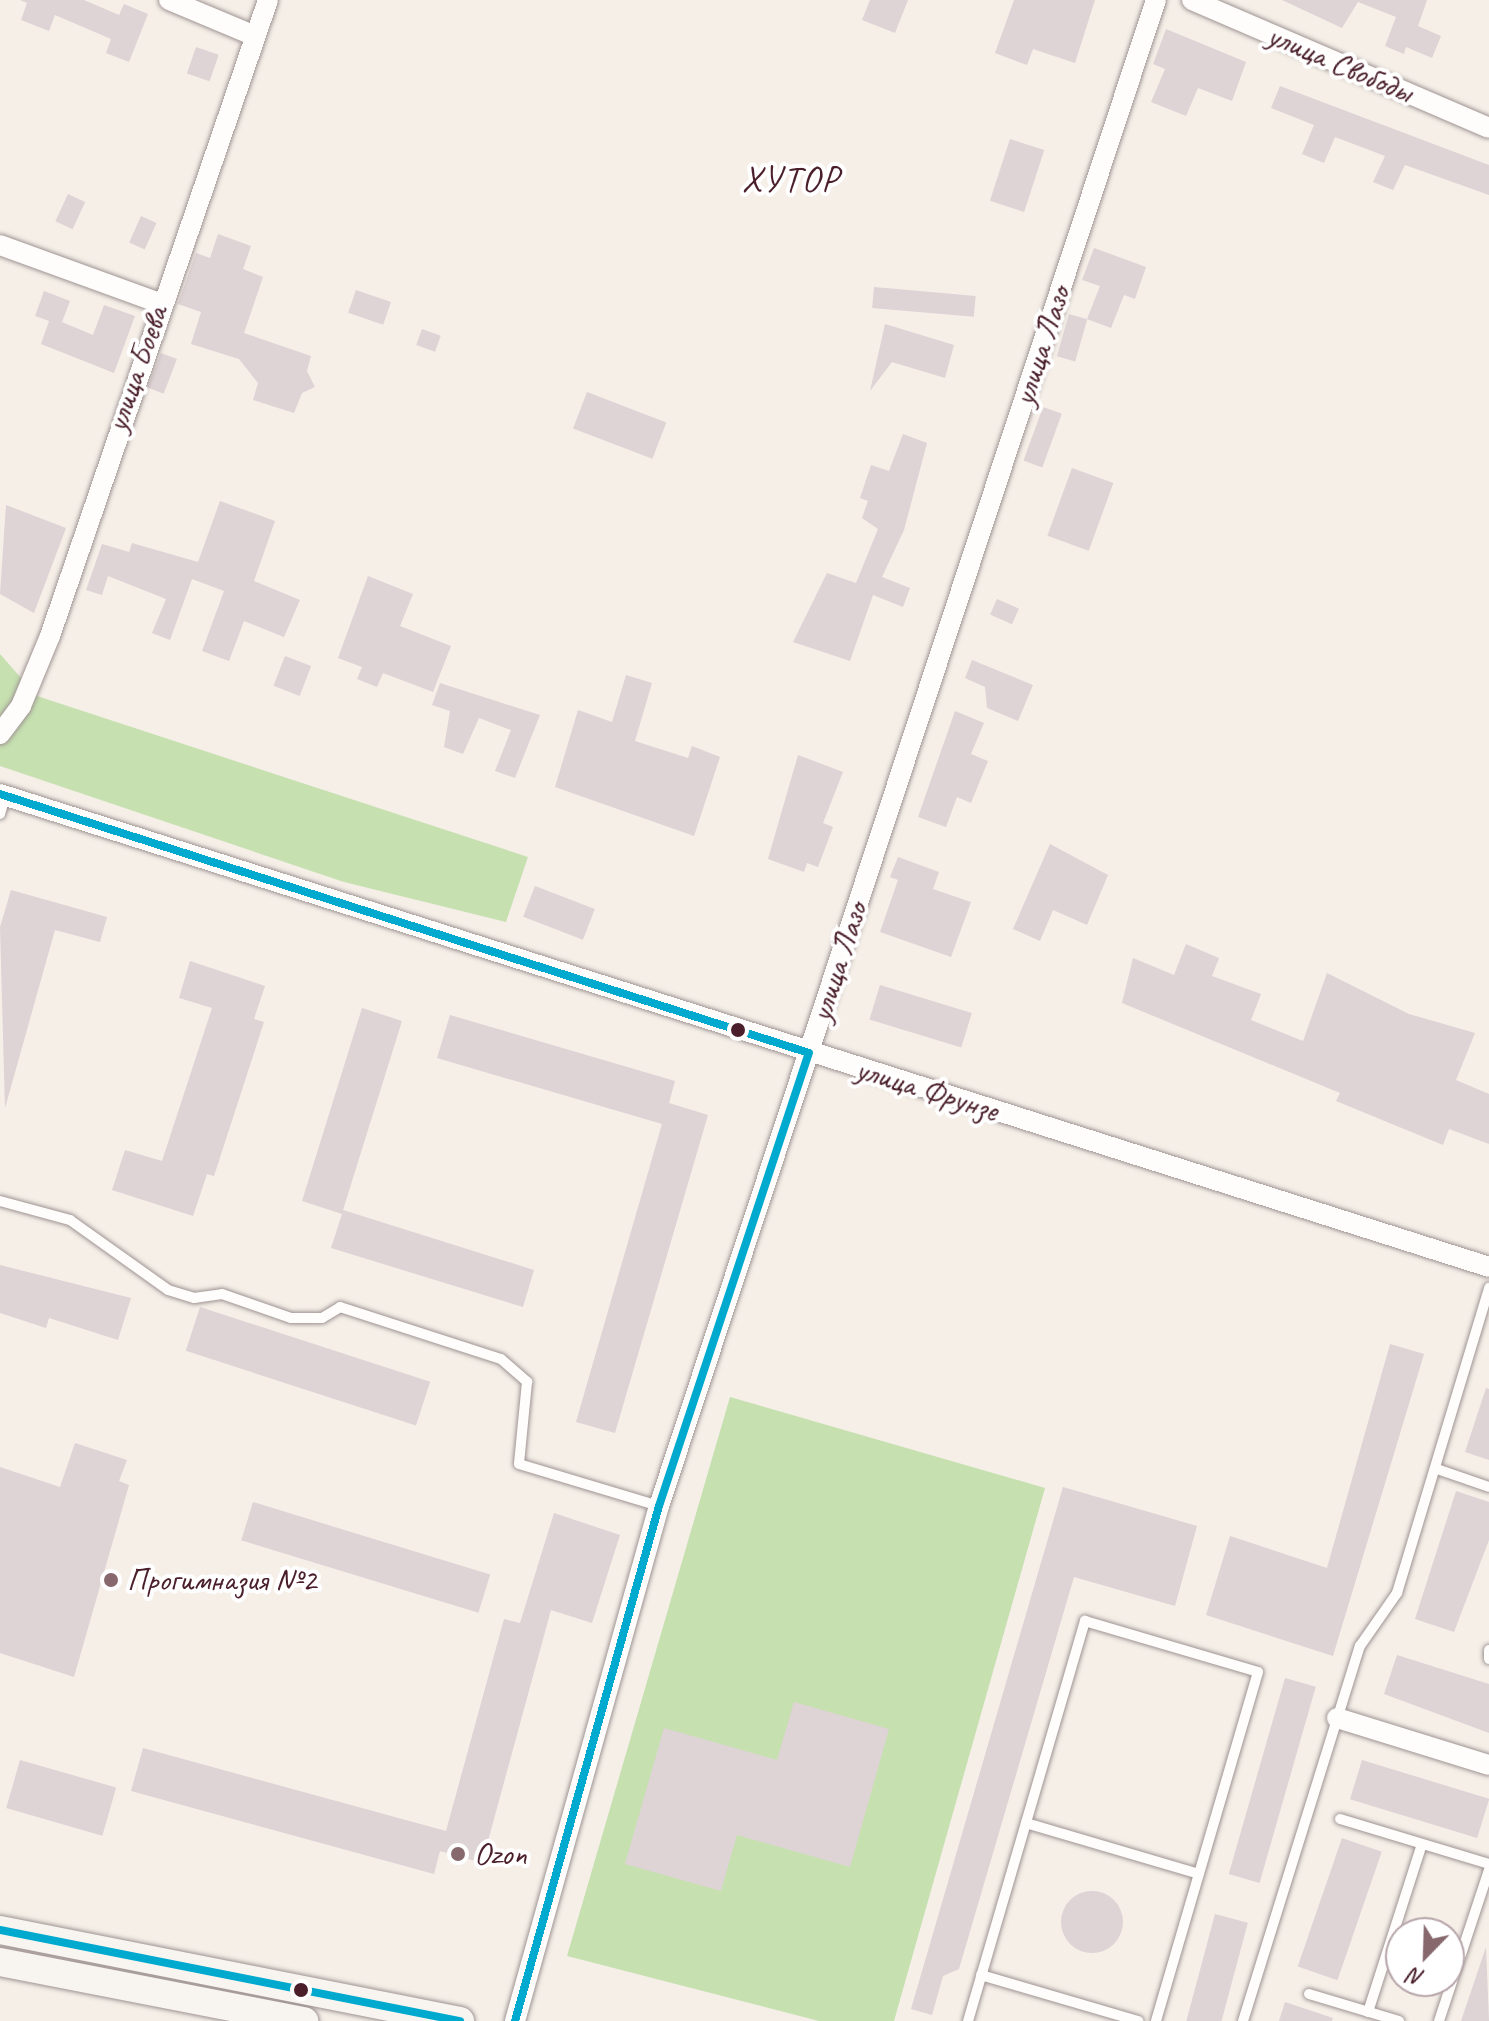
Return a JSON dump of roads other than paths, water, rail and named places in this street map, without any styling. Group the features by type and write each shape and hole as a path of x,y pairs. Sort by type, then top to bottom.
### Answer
{"street":[{"path":"169,0 255,36"},
{"name":"улица Боева","path":"0,734 21,706 50,636 159,303 268,0"},
{"name":"улица Лазо","path":"515,2021 659,1506 1156,0"},
{"name":"улица Свободы","path":"1192,0 1489,128"},
{"path":"0,245 159,303"},
{"name":"улица Фрунзе","path":"2,801 1489,1267"},
{"path":"1337,1718 1489,1765"},
{"path":"0,1930 460,2021"},
{"path":"0,1962 304,2021"}],"lane":[{"path":"0,1201 70,1220 168,1290 194,1298 222,1294 291,1318 322,1318 340,1307 501,1359 527,1382 519,1464 659,1506"},
{"path":"1243,2021 1360,1646 1397,1593 1437,1469 1489,1288"},
{"path":"1437,1469 1489,1487"},
{"path":"968,2021 1085,1621 1258,1672 1156,2021"},
{"path":"1489,1650 1489,1659"},
{"path":"1340,1819 1489,1867 1439,2021"},
{"path":"1026,1823 1199,1874"},
{"path":"1368,2012 1422,1844"},
{"path":"981,1975 1138,2021"},
{"path":"1309,1994 1399,2021"}],"place":[{"name":"Прогимназия №2","path":"111,1580"},
{"name":"Ozon","path":"458,1854"}],"district":[{"name":"ХУТОР","path":"791,180"}]}
